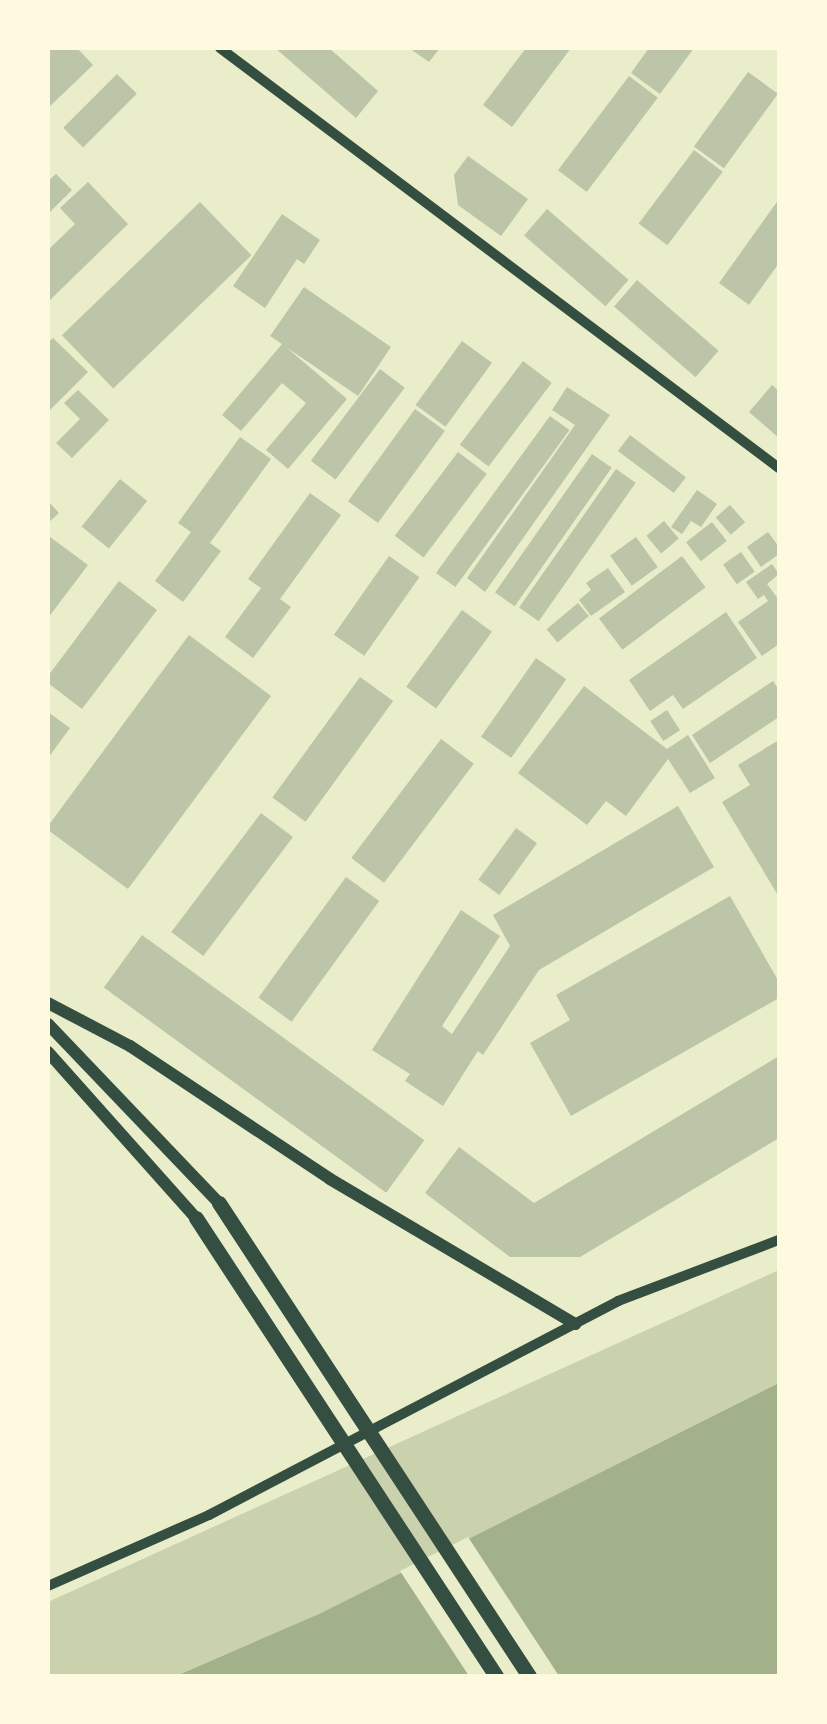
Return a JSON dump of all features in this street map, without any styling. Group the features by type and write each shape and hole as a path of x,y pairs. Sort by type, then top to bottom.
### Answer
{"main road":[{"path":"48,1003 130,1046 330,1179 575,1324"},
{"path":"48,1024 219,1203 529,1676"},
{"path":"48,1052 196,1218 496,1676"}],"street":[{"path":"220,48 779,468"},
{"path":"48,1586 209,1515 618,1301 779,1240"}],"shaded area":[{"path":"779,1270 779,1383 321,1613 176,1676 48,1676 48,1602"},
{"path":"779,1383 779,1676 176,1676 321,1613"}],"pier":[{"path":"468,1537 559,1676 469,1676 400,1571"}],"building":[{"path":"49,48 77,48 93,65 48,108"},
{"path":"275,48 329,48 378,91 356,118"},
{"path":"409,48 440,48 429,62"},
{"path":"526,48 571,48 512,127 483,105"},
{"path":"649,48 694,48 660,94 631,73"},
{"path":"748,72 778,94 724,168 694,146"},
{"path":"117,74 137,94 83,148 63,128"},
{"path":"629,76 658,98 587,192 558,170"},
{"path":"694,150 723,172 667,245 639,223"},
{"path":"468,156 528,199 501,236 458,205 454,175"},
{"path":"56,174 72,190 48,214 48,181"},
{"path":"88,182 128,224 48,302 48,250 75,224 60,208"},
{"path":"779,199 779,263 749,305 719,283"},
{"path":"200,202 251,255 113,389 62,335"},
{"path":"547,209 629,280 606,306 524,235"},
{"path":"282,214 320,240 304,264 297,259 265,308 233,286"},
{"path":"637,280 719,351 696,377 614,306"},
{"path":"304,287 391,347 358,396 286,347 347,399 288,469 266,450 306,403 282,383 241,431 222,415 282,344 270,336"},
{"path":"53,338 88,372 48,412 48,343"},
{"path":"462,341 492,363 445,427 416,405"},
{"path":"523,361 552,383 489,467 460,445"},
{"path":"380,369 405,388 336,479 311,461"},
{"path":"772,385 779,391 779,438 749,412"},
{"path":"567,387 610,415 485,592 467,578 575,425 552,410"},
{"path":"78,390 109,420 72,458 56,443 80,419 64,403"},
{"path":"415,409 445,431 378,523 348,501"},
{"path":"550,416 569,430 455,587 436,573"},
{"path":"630,435 686,477 674,493 618,451"},
{"path":"240,437 271,459 210,543 221,551 183,602 155,581 191,532 178,523"},
{"path":"458,452 487,474 424,558 395,536"},
{"path":"592,454 612,468 515,606 495,592"},
{"path":"616,469 636,483 539,621 519,607"},
{"path":"120,479 147,501 109,548 82,526"},
{"path":"697,490 717,504 701,527 691,521 682,534 671,527"},
{"path":"310,493 341,515 280,599 291,607 253,658 225,637 261,588 248,579"},
{"path":"48,501 59,513 48,523"},
{"path":"730,505 745,522 731,535 716,517"},
{"path":"664,521 679,539 661,553 646,536"},
{"path":"712,522 727,541 701,561 686,542"},
{"path":"768,532 779,547 779,554 761,567 747,547"},
{"path":"50,537 88,565 48,618 48,539"},
{"path":"636,537 658,567 632,586 610,556"},
{"path":"741,552 755,572 737,584 723,565"},
{"path":"389,556 419,577 364,656 334,635"},
{"path":"682,556 705,587 622,650 599,619"},
{"path":"772,564 779,574 767,584 779,600 779,644 762,656 738,622 768,601 764,595 758,599 746,582"},
{"path":"608,568 625,592 591,616 579,600 591,590 586,583"},
{"path":"119,581 157,610 82,709 48,683 48,676"},
{"path":"578,603 589,616 558,642 547,629"},
{"path":"462,610 492,632 436,709 406,687"},
{"path":"726,612 757,658 683,709 673,695 650,711 629,680"},
{"path":"189,635 271,696 128,889 48,830 48,826"},
{"path":"536,658 566,679 511,758 481,737"},
{"path":"360,677 393,701 306,822 272,798"},
{"path":"773,681 779,690 779,717 710,763 692,735"},
{"path":"584,686 667,749 688,735 715,778 690,793 668,759 626,816 606,801 587,825 518,773"},
{"path":"667,710 680,730 663,741 650,721"},
{"path":"48,712 70,728 48,758"},
{"path":"441,739 474,764 384,883 351,858"},
{"path":"779,740 779,897 722,802 750,785 738,765"},
{"path":"678,806 714,867 539,970 483,1055 478,1051 443,1106 405,1081 410,1074 372,1050 461,910 500,936 442,1026 452,1034 510,946 493,915"},
{"path":"261,813 293,837 203,956 171,932"},
{"path":"516,828 537,843 499,895 478,880"},
{"path":"346,877 379,901 292,1022 258,998"},
{"path":"730,896 779,982 779,998 571,1116 530,1043 570,1020 556,995"},
{"path":"142,935 424,1140 386,1193 104,988"},
{"path":"779,1056 779,1138 580,1257 510,1257 425,1193 459,1147 534,1203"}]}
